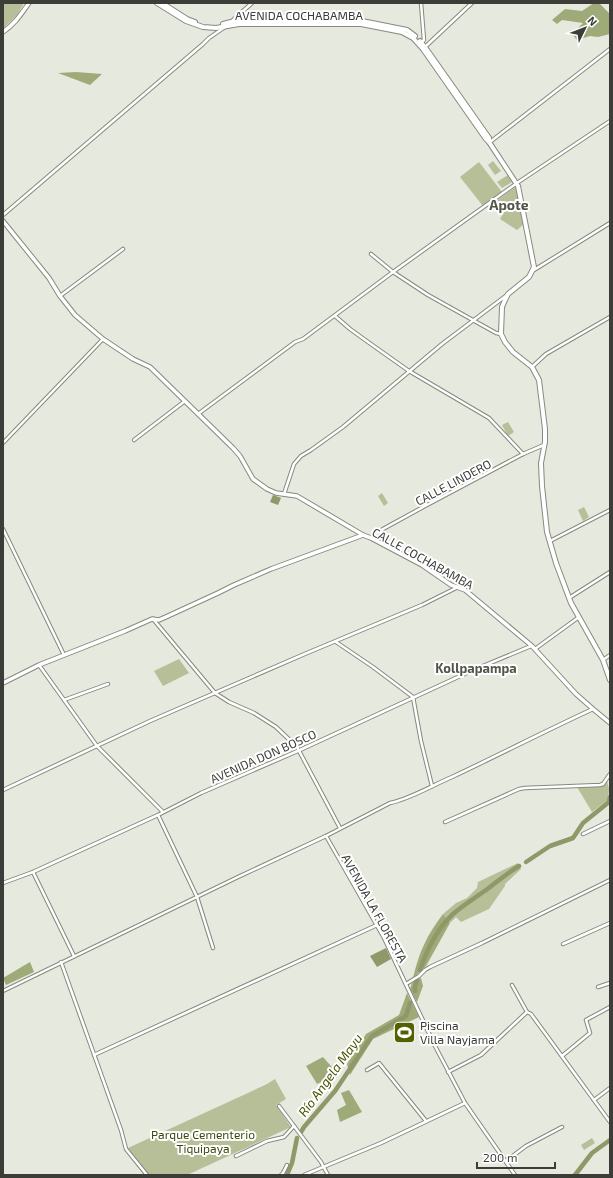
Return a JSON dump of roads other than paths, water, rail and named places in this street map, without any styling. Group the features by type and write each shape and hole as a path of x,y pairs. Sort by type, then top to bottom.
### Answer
{"main road":[{"name":"AVENIDA COCHABAMBA","path":"156,3 169,6"},
{"name":"AVENIDA COCHABAMBA","path":"162,3 169,6 186,21 203,27 216,28 230,23 361,24 402,32 420,43 473,119 489,138 489,142 517,183 534,264 532,271"},
{"path":"532,271 529,277 508,294 502,307 501,334 513,352 532,367 539,380 545,429 541,463 547,532 556,563 569,598 603,660 610,680"}],"street":[{"path":"3,32 21,16 29,3"},
{"path":"3,215 90,142 209,38 230,23 252,3"},
{"path":"420,43 424,40 421,3"},
{"path":"424,48 472,3"},
{"path":"489,142 610,49"},
{"path":"198,414 295,342 303,340 393,272 517,183 610,121"},
{"name":"CALLE COCHABAMBA","path":"3,221 49,278 60,296 75,314 103,339 150,367 233,448 240,456 253,479 272,492 297,496 363,535 422,565 451,585 465,590 532,646 562,679 593,710 610,724"},
{"path":"532,271 610,223"},
{"path":"60,296 123,249"},
{"path":"371,254 393,272 428,295 496,333 501,334"},
{"path":"284,494 294,464 301,456 343,426 409,371 508,294"},
{"path":"335,316 356,334 409,371 489,418 523,454"},
{"path":"532,367 546,354 610,317"},
{"path":"3,443 103,339"},
{"path":"134,440 185,401"},
{"name":"CALLE LINDERO","path":"371,538 383,529 523,454 544,445"},
{"path":"550,542 610,510"},
{"path":"3,528 64,655"},
{"path":"3,683 39,665 152,619 159,620 271,569 363,535"},
{"path":"569,598 610,572"},
{"path":"3,790 215,693 422,605 458,588"},
{"path":"535,649 579,618"},
{"path":"152,619 215,693 229,702 254,713 276,727 300,750 340,828"},
{"path":"336,641 413,697 421,741 432,786"},
{"name":"AVENIDA DON BOSCO","path":"3,883 32,872 158,815 201,793 300,750 471,670 532,646"},
{"path":"603,660 610,655"},
{"path":"39,665 97,746 164,812"},
{"path":"64,700 108,684"},
{"path":"3,990 326,836 390,803 432,786 558,725 593,710"},
{"path":"445,822 519,789 600,785 610,774"},
{"path":"158,815 197,897 213,948"},
{"path":"583,834 610,821"},
{"name":"AVENIDA LA FLORESTA","path":"326,836 377,925 464,1104 516,1175"},
{"path":"32,872 74,956"},
{"path":"406,984 430,967 610,880"},
{"path":"563,944 610,923"},
{"path":"94,1055 377,925"},
{"path":"61,962 122,1130 126,1149 147,1175"},
{"path":"598,987 610,983"},
{"path":"512,985 527,1012 531,1014 610,1122"},
{"path":"562,1056 590,1033 586,1020 610,1007"},
{"path":"448,1072 488,1050 527,1012"},
{"path":"367,1070 379,1063 426,1121"},
{"path":"594,1100 610,1088"},
{"path":"304,1175 464,1104"},
{"path":"279,1106 328,1175"},
{"path":"236,1156 267,1141 284,1138 294,1126"},
{"path":"506,1161 526,1146 562,1127"},
{"path":"281,1175 287,1165"}],"waterway":[{"name":"Río Angela Mayu","path":"526,862 550,846 573,838 583,823 609,802 610,797"},
{"name":"Río Angela Mayu","path":"420,970 433,940 447,920 453,914 519,866"},
{"name":"Río Angela Mayu","path":"415,991 417,980"},
{"name":"Río Angela Mayu","path":"301,1132 335,1091 372,1036 406,1016 410,1003"},
{"name":"Río Angela Mayu","path":"287,1175 292,1163 297,1138"},
{"path":"575,1175 592,1153 610,1140"}],"place":[{"name":"Piscina Villa Nayjama","path":"404,1032"}],"district":[{"name":"Apote","path":"509,204"},
{"name":"Kollpapampa","path":"476,668"}],"park label":[{"name":"Parque Cementerio Tiquipaya","path":"203,1141"}]}
